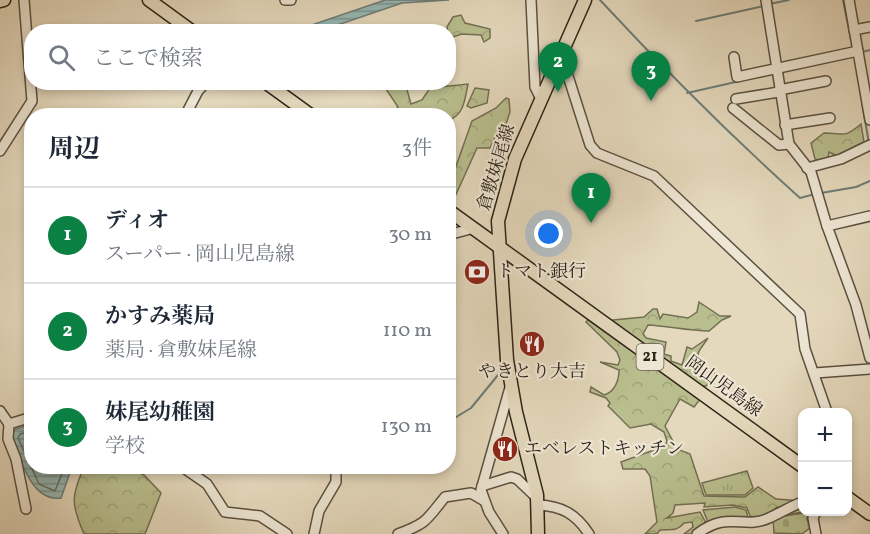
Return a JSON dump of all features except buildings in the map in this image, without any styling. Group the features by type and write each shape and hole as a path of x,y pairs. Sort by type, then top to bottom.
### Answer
{"main road":[{"path":"0,1 4,0"},
{"path":"148,0 182,24"},
{"name":"倉敷妹尾線","path":"538,534 538,501 511,384 504,332 498,221 506,188 540,97 585,0"},
{"path":"276,90 301,108"},
{"name":"岡山児島線","path":"456,216 798,463"},
{"path":"852,501 870,514"}],"street":[{"path":"24,0 26,24"},
{"path":"285,0 291,0"},
{"path":"531,0 535,87 540,97"},
{"path":"849,0 855,51 870,120"},
{"path":"766,3 789,144 807,168 818,193 827,226 856,305 870,358"},
{"path":"854,30 870,27"},
{"path":"734,57 738,77 855,51"},
{"path":"561,54 590,145 597,153 654,176 800,314 806,349 825,408"},
{"path":"789,144 779,145 734,103 826,81"},
{"path":"28,108 32,101 31,90"},
{"path":"189,108 199,90"},
{"path":"0,151 24,114"},
{"path":"785,125 830,118"},
{"path":"807,168 841,159 869,145"},
{"path":"827,226 870,216"},
{"path":"456,233 474,228"},
{"path":"815,373 870,369"},
{"path":"503,534 483,500 482,486 511,384"},
{"path":"0,411 9,424 8,439 16,459 26,509"},
{"path":"9,424 24,419"},
{"path":"193,474 207,484 225,512 260,516 286,534"},
{"path":"314,534 319,511 336,482 336,474"},
{"path":"482,486 511,477 517,479 538,501 561,508 579,519 589,534"},
{"path":"398,534 426,521 445,497 471,493 483,500"},
{"path":"697,534 719,521 769,518 777,512 798,504"},
{"path":"812,532 814,516"}],"green space":[{"path":"461,15 465,23 490,29 490,38 484,42 481,35 456,36 456,24 449,24 453,17"},
{"path":"468,84 465,101 456,116 456,108 398,107 387,90 407,90 411,104 422,100 429,90 456,90 456,85"},
{"path":"475,88 489,90 487,103 471,108 467,106"},
{"path":"506,98 509,99 510,112 506,124 501,125 490,148 477,148 456,194 456,166 472,121 496,108"},
{"path":"861,124 864,142 836,156 829,152 828,159 822,161 815,159 811,143 824,133 847,133"},
{"path":"699,302 720,316 731,316 709,331 648,325 643,334 646,338 666,342 664,354 671,356 671,361 682,365 687,347 692,349 708,338 699,351 695,366 697,370 702,367 714,370 715,377 706,386 700,386 610,324 613,320 644,317 653,309 657,309 660,319 663,314 688,318 697,312"},
{"path":"588,320 701,398 694,407 680,399 665,426 677,449 690,454 704,496 745,497 758,487 776,499 798,501 798,513 785,515 777,507 765,515 754,517 750,516 747,508 733,505 704,507 705,503 675,505 673,513 667,518 700,512 706,523 700,526 701,534 684,534 693,527 692,522 684,523 676,529 660,530 657,534 645,534 657,522 650,476 645,469 623,469 621,462 665,446 667,441 664,432 651,424 630,428 608,406 610,403 606,398 590,392 591,387 604,395 614,388 619,370 600,362 618,365 620,360 617,352 586,322"},
{"path":"747,471 753,488 745,495 706,495 702,483"},
{"path":"81,474 142,474 161,493 145,534 84,534 74,500"},
{"path":"735,507 746,510 748,518 717,519 708,522 703,510"},
{"path":"798,514 798,516 808,516 811,527 802,534 774,533 773,518"}],"water":[{"path":"385,0 449,0 402,3 340,24 315,24"},
{"path":"24,426 24,468 12,439 14,430"},
{"path":"27,474 70,474 61,498 42,493"}],"waterway":[{"path":"600,0 698,101 800,198 815,194"},
{"path":"769,4 789,0"},
{"path":"843,0 851,40"},
{"path":"696,21 764,6"},
{"path":"862,52 870,50"},
{"path":"687,93 740,81"},
{"path":"860,90 869,144"},
{"path":"821,193 856,187 870,181"},
{"path":"456,417 471,408 498,375"}],"place":[{"name":"かすみ薬局","path":"558,92"},
{"name":"妹尾幼稚園","path":"651,101"},
{"name":"ディオ","path":"591,223"},
{"name":"トマト銀行","path":"477,272"},
{"name":"やきとり大吉","path":"532,344"},
{"name":"エベレストキッチン","path":"505,449"}]}
